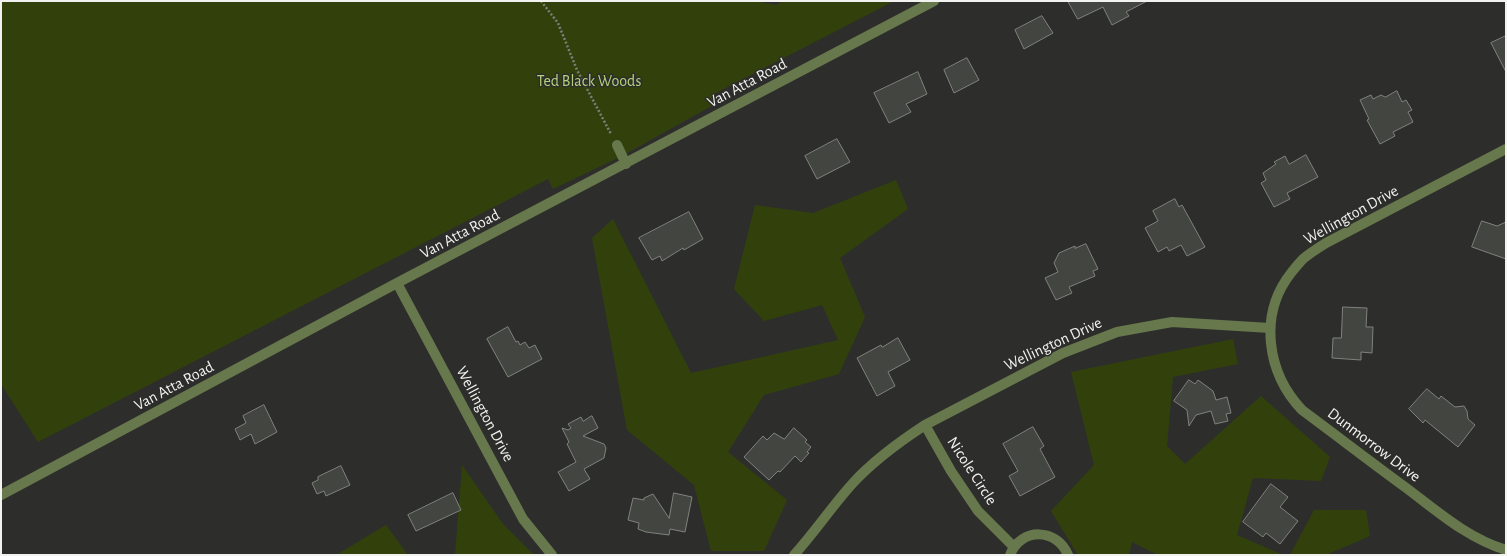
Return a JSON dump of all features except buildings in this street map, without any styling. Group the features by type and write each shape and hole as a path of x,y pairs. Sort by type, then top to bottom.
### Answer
{"street":[{"name":"Van Atta Road","path":"1,495 398,283 934,1"},
{"path":"617,145 626,164"},
{"name":"Wellington Drive","path":"794,555 833,506 874,461 925,425 1063,353 1117,332 1172,322 1270,328 1277,296 1285,282 1302,260 1326,243 1506,149"},
{"name":"Wellington Drive","path":"398,283 523,519 552,555"},
{"name":"Dunmorrow Drive","path":"1270,328 1271,345 1278,374 1289,394 1302,410 1445,517 1487,544 1506,550"},
{"name":"Nicole Circle","path":"925,425 951,471 978,511 1012,551 1023,538 1030,535 1046,535 1061,542 1068,555"}],"path":[{"path":"541,1 558,23 577,70 617,145"}],"green space":[{"name":"Ted Black Woods","path":"1,1 755,1 776,5 783,1 894,1 714,94 717,103 622,156 553,189 548,179 38,442 1,384"},
{"path":"896,180 908,209 840,258 865,317 839,374 764,395 728,452 787,500 764,551 711,551 694,485 627,430 592,238 613,219 691,373 838,340 822,305 764,321 734,289 755,205 813,213"},
{"path":"1233,339 1238,364 1173,377 1167,446 1185,464 1261,396 1330,457 1321,481 1253,478 1237,535 1283,555 1158,555 1132,542 1129,555 1078,555 1051,511 1094,465 1071,372"},
{"path":"462,465 503,524 534,555 455,555"},
{"path":"1314,510 1366,510 1370,536 1326,555 1290,555"},
{"path":"386,525 408,555 336,555"}]}
